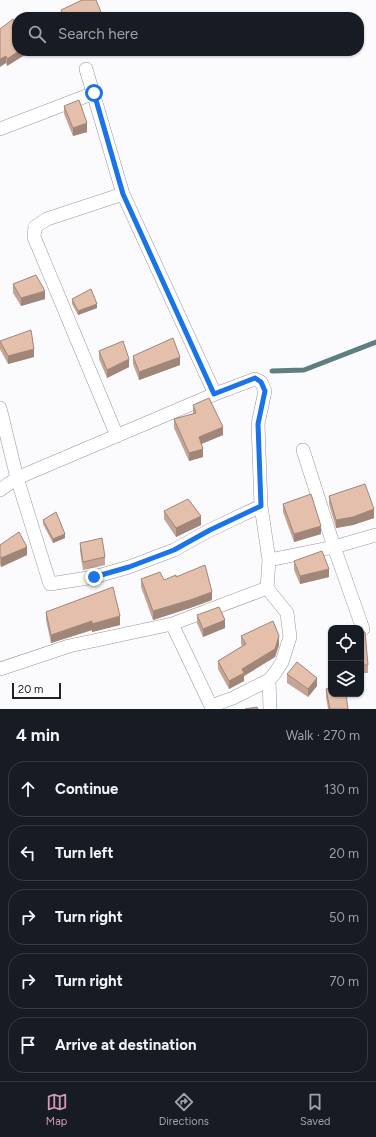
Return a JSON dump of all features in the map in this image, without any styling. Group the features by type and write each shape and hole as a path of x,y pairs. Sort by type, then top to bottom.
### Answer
{"street":[{"path":"86,69 123,194 214,394"},
{"path":"0,129 94,93"},
{"path":"117,436 34,237 35,227 46,219 123,194"},
{"path":"0,490 17,478 214,394 255,378 261,382 265,391 258,424 261,506 269,560 267,588 287,613 290,637 282,662 269,680 211,708 172,624"},
{"path":"0,408 17,478 50,584 94,577 129,567 174,550 210,530 261,506"},
{"path":"303,450 334,547 362,625"},
{"path":"269,560 334,547 376,535"},
{"path":"0,669 69,646 172,624 267,588"},
{"path":"269,680 270,709"}],"building":[{"path":"82,0 96,0 101,12 62,12 61,10"},
{"path":"12,20 12,56 7,59 6,56 0,59 0,29"},
{"path":"79,100 87,123 73,128 64,106"},
{"path":"36,275 45,291 21,298 13,284"},
{"path":"91,289 97,304 78,311 72,299"},
{"path":"31,330 34,349 8,356 0,341"},
{"path":"173,338 180,357 139,372 133,356"},
{"path":"123,341 129,359 107,370 99,351"},
{"path":"209,398 223,427 199,437 203,449 189,453 174,419 196,413 193,405"},
{"path":"365,484 374,509 353,517 336,520 329,496"},
{"path":"311,494 321,526 294,534 283,504"},
{"path":"188,499 201,516 176,528 164,511"},
{"path":"56,512 65,534 53,539 43,520"},
{"path":"19,532 27,547 1,558 0,545"},
{"path":"102,538 105,557 83,562 80,543"},
{"path":"322,551 329,569 300,576 294,561"},
{"path":"205,565 212,592 153,611 141,579 160,572 164,580 176,575 176,577"},
{"path":"113,587 120,616 92,624 92,621 51,635 46,612"},
{"path":"219,607 225,620 203,629 197,615"},
{"path":"273,621 279,636 275,649 242,669 244,673 229,681 218,661 246,644 241,636"},
{"path":"364,632 365,632 368,665 364,665"},
{"path":"297,662 317,678 308,689 287,674"},
{"path":"326,689 328,689 328,697 346,697 348,709 330,709"},
{"path":"257,707 258,709 245,709"}],"waterway":[{"path":"272,371 304,370 376,342"}],"route":[{"path":"94,93 123,194 214,394 255,378 261,382 265,391 258,424 261,506 210,530 174,550 129,567 94,577"}]}
